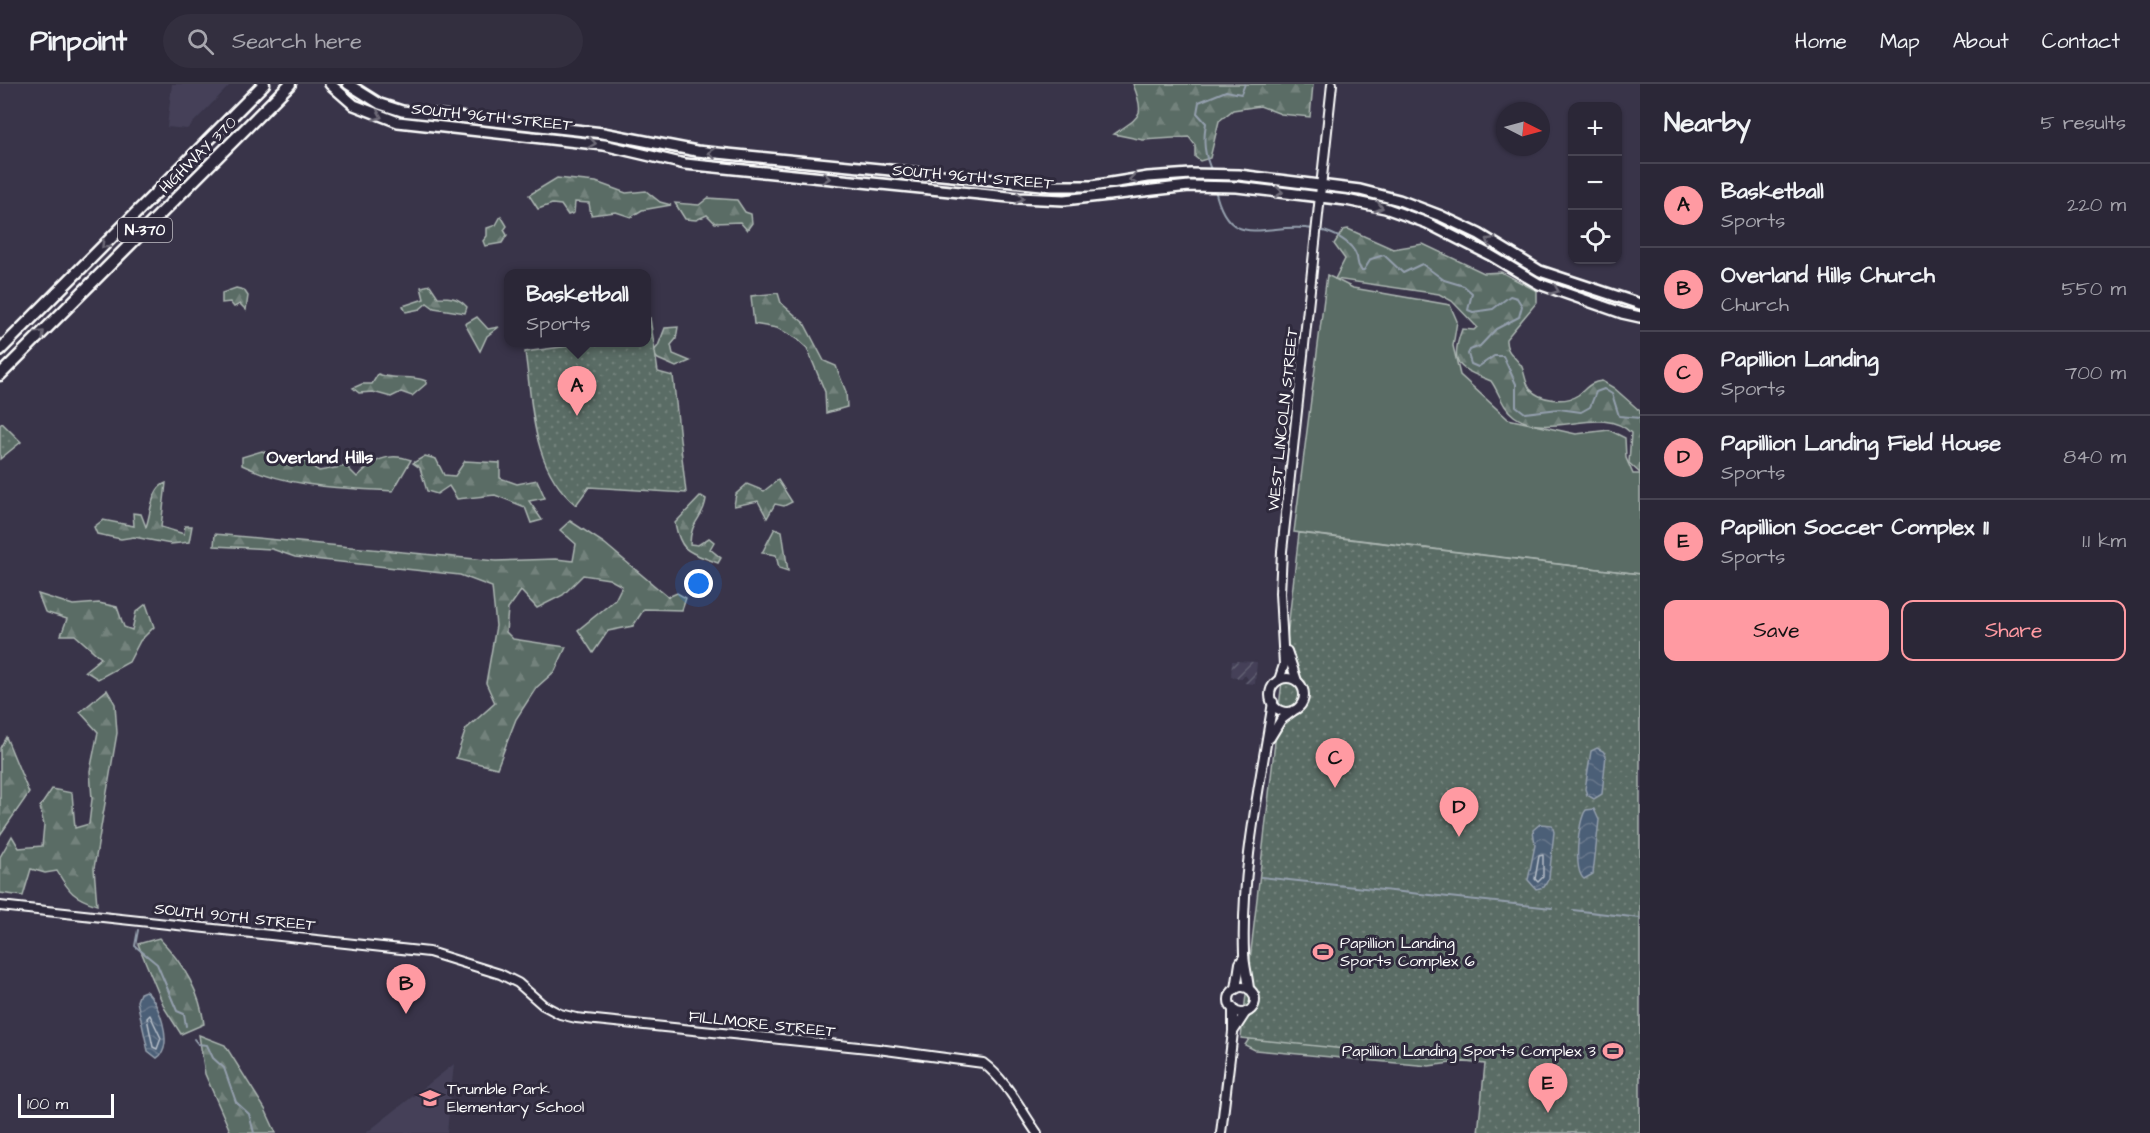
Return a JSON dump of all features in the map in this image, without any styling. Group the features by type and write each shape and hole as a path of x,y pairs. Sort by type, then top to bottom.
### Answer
{"highway":[{"name":"HIGHWAY 370","path":"0,350 264,84"},
{"name":"HIGHWAY 370","path":"0,375 290,84"}],"main road":[{"name":"SOUTH 96TH STREET","path":"330,84 354,105 398,122 604,145 685,164 1019,198 1064,200 1189,186 1238,188 1362,203 1406,215 1443,230 1539,284 1612,310 1640,317"},
{"name":"SOUTH 96TH STREET","path":"348,84 380,104 402,111 603,133 697,151 1052,186 1092,186 1148,177 1191,174 1239,176 1369,192 1421,208 1479,234 1540,271 1640,304"}],"street":[{"name":"WEST LINCOLN STREET","path":"1279,680 1284,665 1280,572 1332,84"},
{"name":"WEST LINCOLN STREET","path":"1284,644 1297,681"},
{"path":"1233,1032 1255,1001 1249,989 1244,957 1244,923 1257,790 1267,742 1272,702 1271,690 1279,680 1290,678 1297,681 1304,695 1302,702 1281,720 1267,742"},
{"path":"1272,702 1281,710 1293,711"},
{"name":"SOUTH 90TH STREET","path":"0,906 429,952 465,962"},
{"path":"1221,1133 1233,1032 1233,1008 1230,998 1236,989 1240,963 1244,957"},
{"name":"FILLMORE STREET","path":"465,962 518,983 543,1005 560,1014 576,1018 868,1048 983,1063 994,1071 1006,1086 1037,1133"},
{"path":"1236,989 1249,989"},
{"path":"1233,1008 1246,1012"}],"shaded area":[{"path":"172,84 231,84 187,129 167,127"},
{"path":"1232,661 1257,662 1255,684 1244,683 1248,679 1245,675 1241,679 1231,677"},
{"name":"Trumble Park Elementary School","path":"454,1064 447,1133 366,1133"}],"green space":[{"path":"1133,84 1313,84 1310,117 1281,114 1260,106 1233,110 1219,121 1210,158 1200,161 1195,157 1195,145 1189,137 1143,140 1114,134 1135,119 1140,110"},
{"path":"557,178 596,182 626,193 646,191 660,202 671,205 642,210 631,217 616,212 591,215 589,203 575,202 574,213 568,215 561,205 552,204 538,209 529,195"},
{"path":"708,198 737,200 745,212 751,214 752,223 747,230 740,222 715,223 707,215 696,220 685,219 675,203 699,205"},
{"path":"501,216 507,226 504,230 507,235 502,243 485,246 483,241 487,236 487,228 496,225"},
{"path":"1348,229 1393,249 1423,244 1484,273 1501,272 1537,291 1537,302 1506,339 1509,351 1522,367 1528,386 1534,393 1553,400 1573,398 1592,384 1602,381 1614,388 1640,411 1640,473 1629,463 1631,433 1619,425 1605,421 1590,421 1543,425 1528,423 1514,416 1491,381 1471,373 1457,359 1456,351 1462,329 1474,330 1477,327 1452,301 1439,294 1335,279 1345,259 1334,244 1343,230"},
{"path":"1327,275 1353,288 1450,305 1457,321 1453,346 1460,375 1508,419 1576,434 1609,430 1625,438 1626,458 1633,474 1640,474 1640,574 1294,532"},
{"path":"430,285 438,297 454,298 464,304 467,307 465,313 434,308 427,303 420,309 406,312 403,306 424,299 421,287"},
{"path":"236,288 244,290 248,296 246,310 240,304 234,307 230,302 222,303 222,293"},
{"path":"778,293 781,303 804,323 824,361 836,366 846,392 847,407 826,413 825,392 807,348 796,338 777,328 754,324 751,296"},
{"path":"477,317 488,329 499,327 487,336 480,351 465,324"},
{"path":"651,325 658,372 673,376 686,493 589,487 576,505 561,490 542,455 533,414 525,352 562,347 651,347"},
{"path":"678,327 676,339 671,345 673,354 690,361 676,367 658,359 652,353 658,346 665,328"},
{"path":"378,374 420,379 426,381 426,384 412,396 401,392 391,397 373,392 359,393 353,388 362,384 372,384"},
{"path":"2,423 21,442 0,459 0,425"},
{"path":"262,451 283,460 299,458 319,471 346,466 357,477 381,459 402,457 411,460 393,491 354,489 297,483 260,473 242,465 242,457"},
{"path":"425,456 436,459 444,475 455,476 465,461 500,463 500,478 517,484 537,480 545,498 529,501 542,520 531,523 525,507 495,495 457,499 449,486 437,494 427,491 420,468 413,463"},
{"path":"778,480 792,502 784,506 775,504 767,518 758,501 734,506 736,494 747,484 764,491"},
{"path":"166,483 161,527 184,534 185,526 192,526 189,542 171,544 134,537 121,539 97,534 94,527 103,520 134,526 133,513 141,514 146,527 154,496 157,490"},
{"path":"701,496 706,499 705,505 692,530 690,544 698,545 709,538 714,542 710,549 721,558 718,563 688,550 680,541 677,533 675,523"},
{"path":"570,521 604,543 668,597 677,593 686,598 682,610 644,609 633,626 608,631 593,653 578,630 615,600 622,586 609,579 583,575 563,595 537,608 521,591 508,609 506,632 513,639 566,647 555,671 536,688 516,719 497,768 456,758 466,729 495,703 486,683 496,626 492,587 460,575 295,557 272,549 214,546 215,534 496,561 556,559 573,561 576,544 560,530"},
{"path":"775,528 782,531 788,571 779,568 776,555 762,553"},
{"path":"1299,533 1640,574 1640,1133 1478,1133 1485,1064 1241,1038"},
{"path":"38,594 73,605 99,603 117,607 124,627 132,630 136,612 146,604 154,627 140,641 129,662 98,679 85,671 101,658 75,635 61,635 67,619 45,612"},
{"path":"107,690 115,704 117,733 94,868 97,905 73,893 57,871 45,873 31,869 23,896 0,893 0,857 12,836 19,848 42,846 44,825 40,807 52,789 72,793 75,828 89,824 92,799 90,771 98,732 80,712"},
{"path":"6,737 29,793 0,835 0,748"},
{"path":"159,938 189,978 202,1012 204,1024 181,1034 165,1009 138,944"},
{"path":"199,1035 225,1045 265,1109 276,1133 231,1133 205,1074"},
{"path":"1251,1036 1486,1063 1458,1062 1429,1066 1255,1050 1245,1045"}],"water":[{"path":"1597,748 1606,755 1602,794 1594,799 1587,795 1585,789 1591,751"},
{"path":"1594,809 1599,820 1593,874 1584,879 1579,866 1579,834 1586,810"},
{"path":"1540,824 1552,825 1554,832 1549,878 1544,887 1536,889 1528,880 1535,845 1533,830"},
{"path":"145,991 155,1002 165,1034 165,1044 157,1058 148,1051 137,1001 140,993"}],"waterway":[{"path":"1212,172 1205,148 1206,123 1197,113 1199,102 1226,91 1241,94 1245,84"},
{"path":"1215,189 1221,209 1230,222 1240,228 1252,230 1313,229"},
{"path":"1319,230 1330,233 1351,246 1361,270 1364,270 1371,259 1384,255 1403,273 1422,264 1444,280 1464,286 1472,293 1468,310 1473,312 1493,309 1510,296 1517,298 1522,306 1519,317 1496,329 1480,346 1470,350 1468,354 1471,364 1478,367 1494,356 1503,356 1516,384 1516,406 1525,413 1559,409 1581,412 1590,407 1596,392 1604,389 1612,394 1619,416 1640,418"},
{"path":"1261,877 1552,908"},
{"path":"1573,910 1640,918"},
{"path":"138,930 135,946 157,964 177,1011 184,1014 186,1026"},
{"path":"194,1039 198,1044 207,1045 213,1058 224,1068 236,1102 249,1114 254,1133"}],"place":[{"name":"Basketball","path":"577,416"},
{"name":"Papillion Landing","path":"1335,788"},
{"name":"Papillion Landing Field House","path":"1459,837"},
{"name":"Papillion Landing Sports Complex 6","path":"1323,952"},
{"name":"Overland Hills Church","path":"406,1014"},
{"name":"Papillion Landing Sports Complex 3","path":"1613,1051"},
{"name":"Trumble Park Elementary School","path":"430,1098"},
{"name":"Papillion Soccer Complex 11","path":"1548,1113"}],"district":[{"name":"Overland Hills","path":"320,457"}]}
